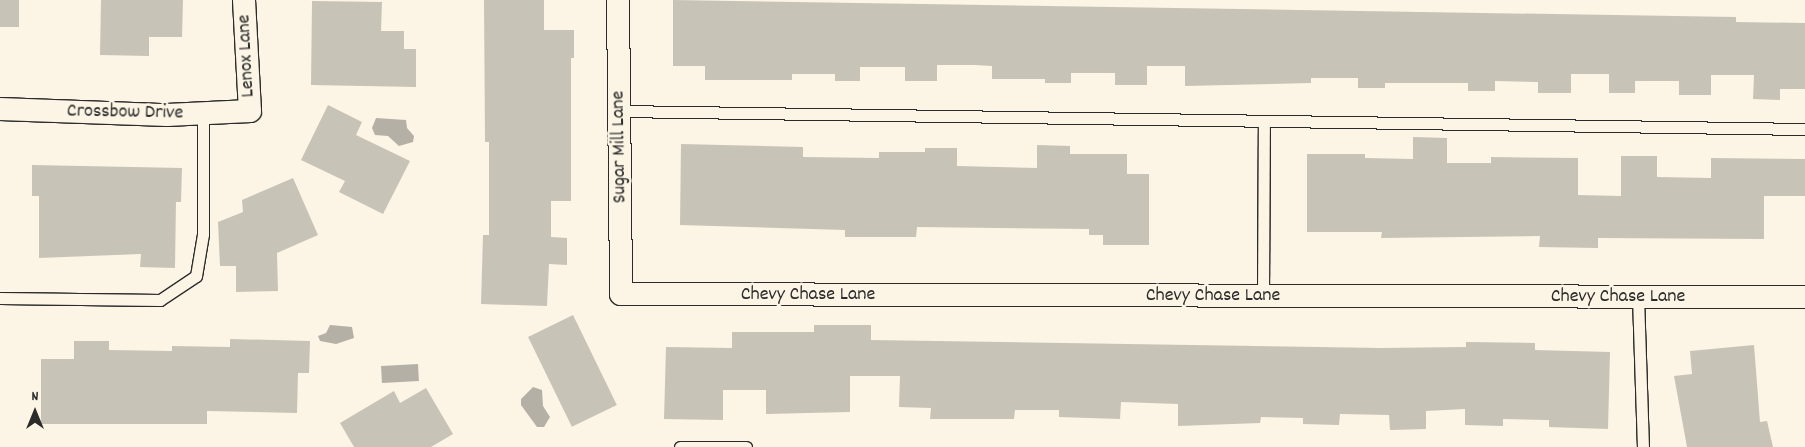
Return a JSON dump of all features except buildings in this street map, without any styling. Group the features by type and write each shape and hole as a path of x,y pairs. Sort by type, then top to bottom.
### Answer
{"street":[{"name":"Lenox Lane","path":"244,0 250,111"},
{"name":"Sugar Mill Lane","path":"618,0 621,294"},
{"name":"Crossbow Drive","path":"0,109 203,114 250,111"},
{"name":"Chevy Chase Lane","path":"621,294 1805,298"}],"lane":[{"path":"619,111 1805,129"},
{"path":"0,298 160,300 196,276 203,234 203,114"},
{"path":"1262,296 1264,121"},
{"path":"1638,297 1643,447"},
{"path":"680,447 746,447"}],"shaded area":[{"path":"376,118 406,120 407,128 414,136 413,142 399,146 388,136 375,135 372,128"},
{"path":"330,325 352,327 354,338 336,344 320,341 318,336 326,333"},
{"path":"418,364 419,381 382,383 381,366"},
{"path":"533,387 542,390 543,406 550,417 544,427 537,427 521,405 521,399"}]}
